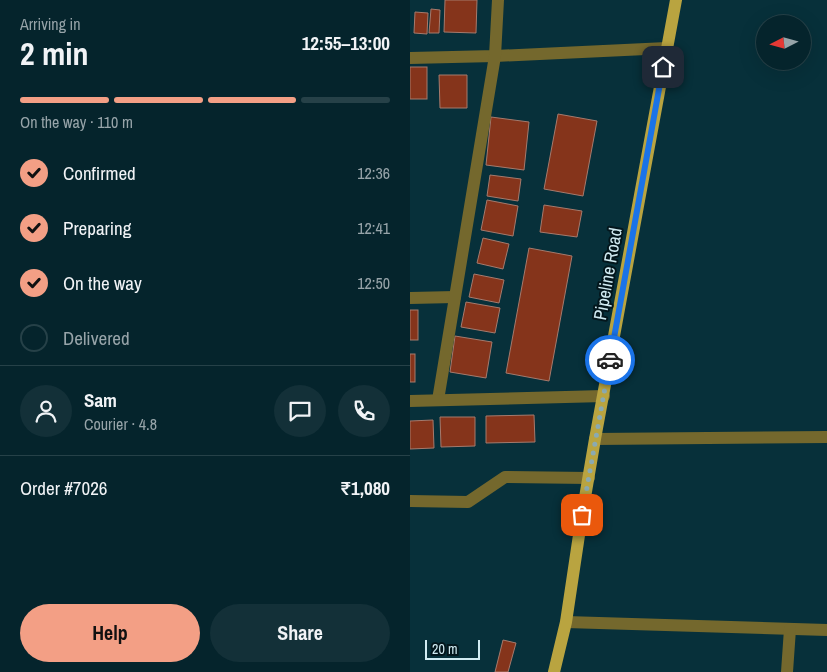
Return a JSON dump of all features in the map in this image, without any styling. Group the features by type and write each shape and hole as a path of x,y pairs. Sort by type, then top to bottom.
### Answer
{"main road":[{"name":"Pipeline Road","path":"554,672 566,622 595,439 676,0"}],"street":[{"path":"438,400 495,56 498,0"},
{"path":"410,58 667,48"},
{"path":"410,298 455,298"},
{"path":"410,401 604,396"},
{"path":"595,439 827,437"},
{"path":"410,500 468,502 505,477 589,478"},
{"path":"566,622 827,630"},
{"path":"786,672 790,629"}],"building":[{"path":"445,0 477,0 476,33 444,32"},
{"path":"431,9 440,10 439,33 429,33"},
{"path":"415,12 428,13 427,34 414,33"},
{"path":"410,67 427,67 427,99 410,99"},
{"path":"439,75 467,75 467,108 440,108"},
{"path":"558,114 597,121 583,196 544,189"},
{"path":"491,117 529,122 524,170 486,165"},
{"path":"490,175 521,179 518,201 487,196"},
{"path":"487,200 518,206 513,236 481,230"},
{"path":"544,205 582,211 577,237 540,232"},
{"path":"483,238 509,244 503,269 477,263"},
{"path":"529,248 572,256 549,381 506,373"},
{"path":"474,274 504,280 499,303 469,297"},
{"path":"466,302 500,308 495,333 461,327"},
{"path":"410,310 418,310 418,340 410,340"},
{"path":"455,336 492,342 486,378 450,372"},
{"path":"410,354 415,354 415,382 410,382"},
{"path":"534,415 535,442 486,443 486,416"},
{"path":"440,417 475,417 475,446 441,447"},
{"path":"433,420 434,448 410,449 410,421"},
{"path":"503,640 516,643 508,672 495,672"}],"way so far":[{"path":"582,515 610,360"}],"route":[{"path":"610,360 663,67"}]}
